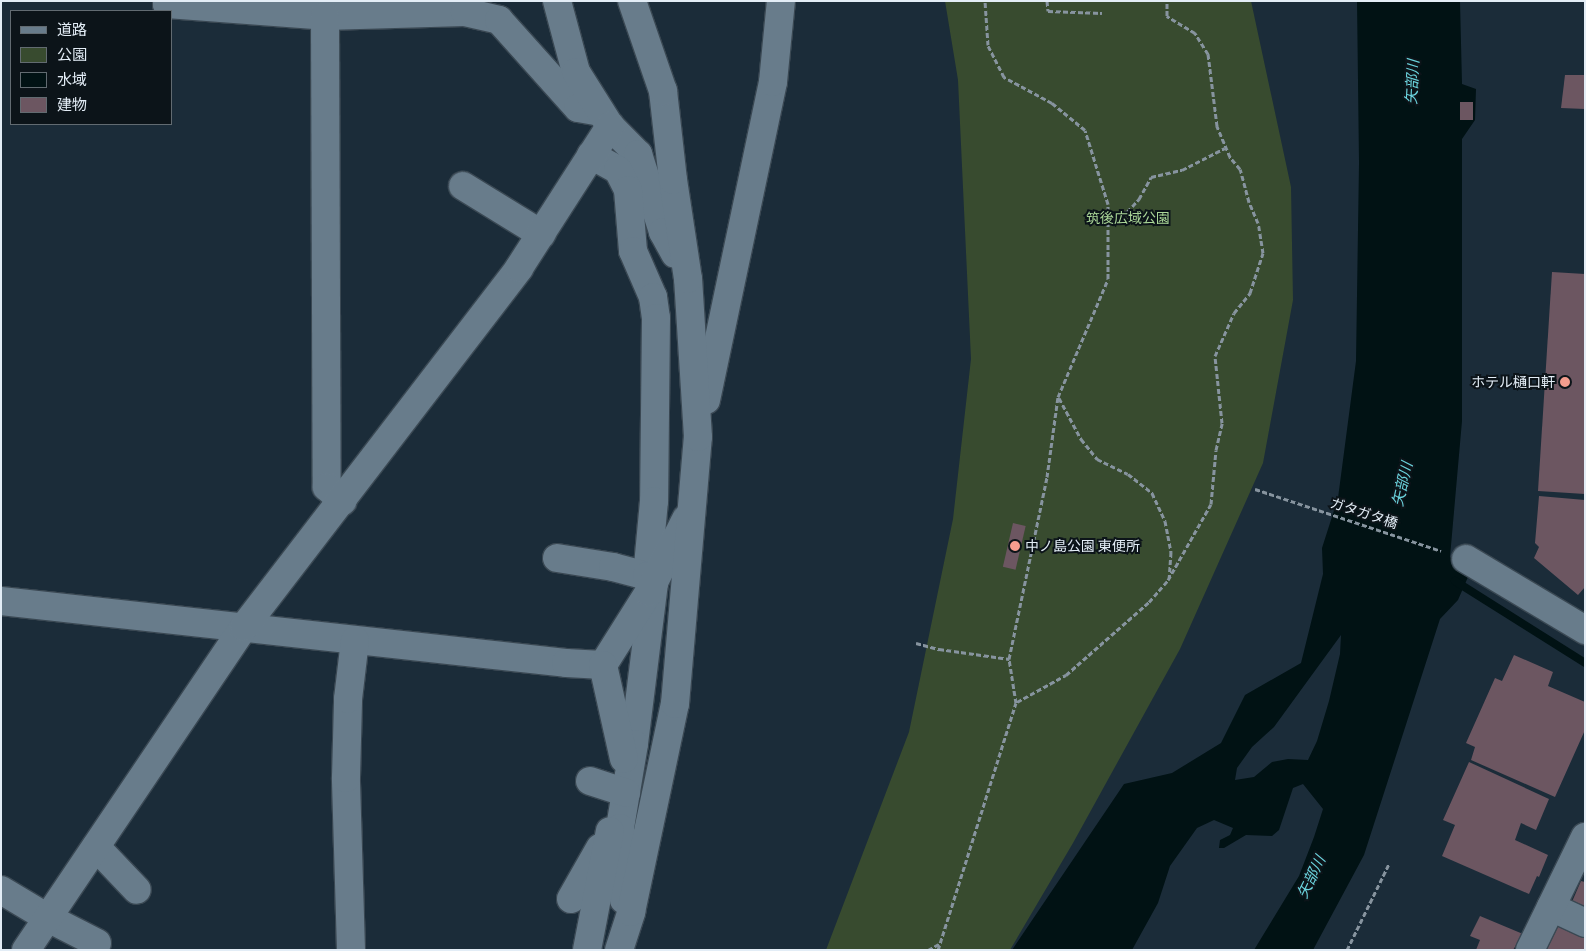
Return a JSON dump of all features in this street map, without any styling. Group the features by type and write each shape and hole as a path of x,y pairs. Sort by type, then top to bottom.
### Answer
{"street":[{"path":"167,1 167,4 325,16 465,12 499,20 578,108 606,119"},
{"path":"557,1 576,72 606,119 638,154 663,232 688,279"},
{"path":"632,1 663,91 673,180 688,279 698,437"},
{"path":"622,940 631,912 675,704 698,437 773,82 781,1"},
{"path":"325,16 327,487 342,501"},
{"path":"26,950 244,627 513,276 591,155 606,119"},
{"path":"591,155 618,170 628,190 633,251 653,297 656,318 654,501 642,572 620,828 622,940"},
{"path":"463,186 541,234"},
{"path":"587,950 610,829 624,789 621,737 603,665 642,572 693,505"},
{"path":"557,558 642,572"},
{"path":"1466,559 1585,630"},
{"path":"1,601 566,663 603,665"},
{"path":"351,950 346,778 348,699 354,640"},
{"path":"590,781 624,789"},
{"path":"571,899 610,829"},
{"path":"1530,950 1585,837"},
{"path":"96,847 137,890"},
{"path":"1,890 48,918 97,943"},
{"path":"1551,907 1585,923"}],"path":[{"path":"938,950 1016,702 1009,659 1047,477 1058,397 1108,279 1108,204 1085,130 1052,103 1004,77 988,45 985,1"},
{"path":"1047,1 1048,11 1102,13"},
{"path":"1016,702 1066,675 1149,602 1168,580 1212,504 1216,450 1222,423 1215,356 1234,313 1250,293 1263,253 1258,223 1249,202 1240,169 1225,148 1217,126 1208,54 1195,33 1167,16 1167,1"},
{"path":"1108,216 1127,212 1139,199 1151,177 1182,170 1225,148"},
{"path":"1058,397 1081,439 1097,459 1128,474 1152,493 1165,521 1171,552 1168,580"},
{"name":"ガタガタ橋","path":"1255,489 1466,559"},
{"path":"916,643 939,649 1009,659"},
{"path":"1347,950 1389,864"},
{"path":"928,950 940,944"}],"green space":[{"name":"筑後広域公園","path":"945,1 1251,1 1291,187 1293,300 1263,463 1180,649 1073,843 1010,950 826,950 909,732 953,519 971,359 958,80"}],"water":[{"name":"矢部川","path":"1357,1 1460,1 1462,84 1476,89 1475,120 1462,139 1462,421 1450,557 1468,577 1458,600 1440,619 1364,855 1313,950 1254,950 1299,876 1323,809 1303,784 1293,788 1279,830 1272,836 1246,835 1224,848 1219,848 1220,840 1230,835 1233,828 1214,820 1197,828 1170,866 1158,903 1132,950 1012,950 1124,784 1172,773 1221,743 1245,695 1301,663 1323,574 1322,548 1338,498 1356,361 1359,163","holes":["1341,635 1340,654 1317,741 1308,760 1288,759 1272,762 1254,777 1235,780 1237,768 1252,747 1274,727"]}],"building":[{"path":"1565,75 1585,75 1585,109 1561,108"},
{"path":"1460,102 1473,102 1473,120 1460,120"},
{"name":"ホテル樋口軒","path":"1552,272 1585,274 1585,494 1538,491"},
{"path":"1539,496 1585,500 1585,587 1578,595 1534,558 1539,547 1535,543"},
{"name":"中ノ島公園 東便所","path":"1013,523 1026,526 1016,570 1003,567"},
{"path":"1514,655 1553,672 1548,686 1585,702 1585,730 1555,797 1471,760 1475,747 1466,743 1495,678 1502,681"},
{"path":"1469,762 1549,799 1536,830 1521,823 1515,840 1548,855 1539,877 1537,876 1529,894 1442,856 1455,825 1443,820"},
{"path":"1581,881 1585,882 1585,909 1571,904"},
{"path":"1480,916 1523,934 1513,950 1476,950 1480,940 1470,936"},
{"path":"1561,923 1585,933 1585,950 1543,950 1554,927"}],"waterway":[{"path":"1455,581 1585,663"}],"place":[{"name":"ホテル樋口軒","path":"1565,382"},
{"name":"中ノ島公園 東便所","path":"1015,546"}]}
